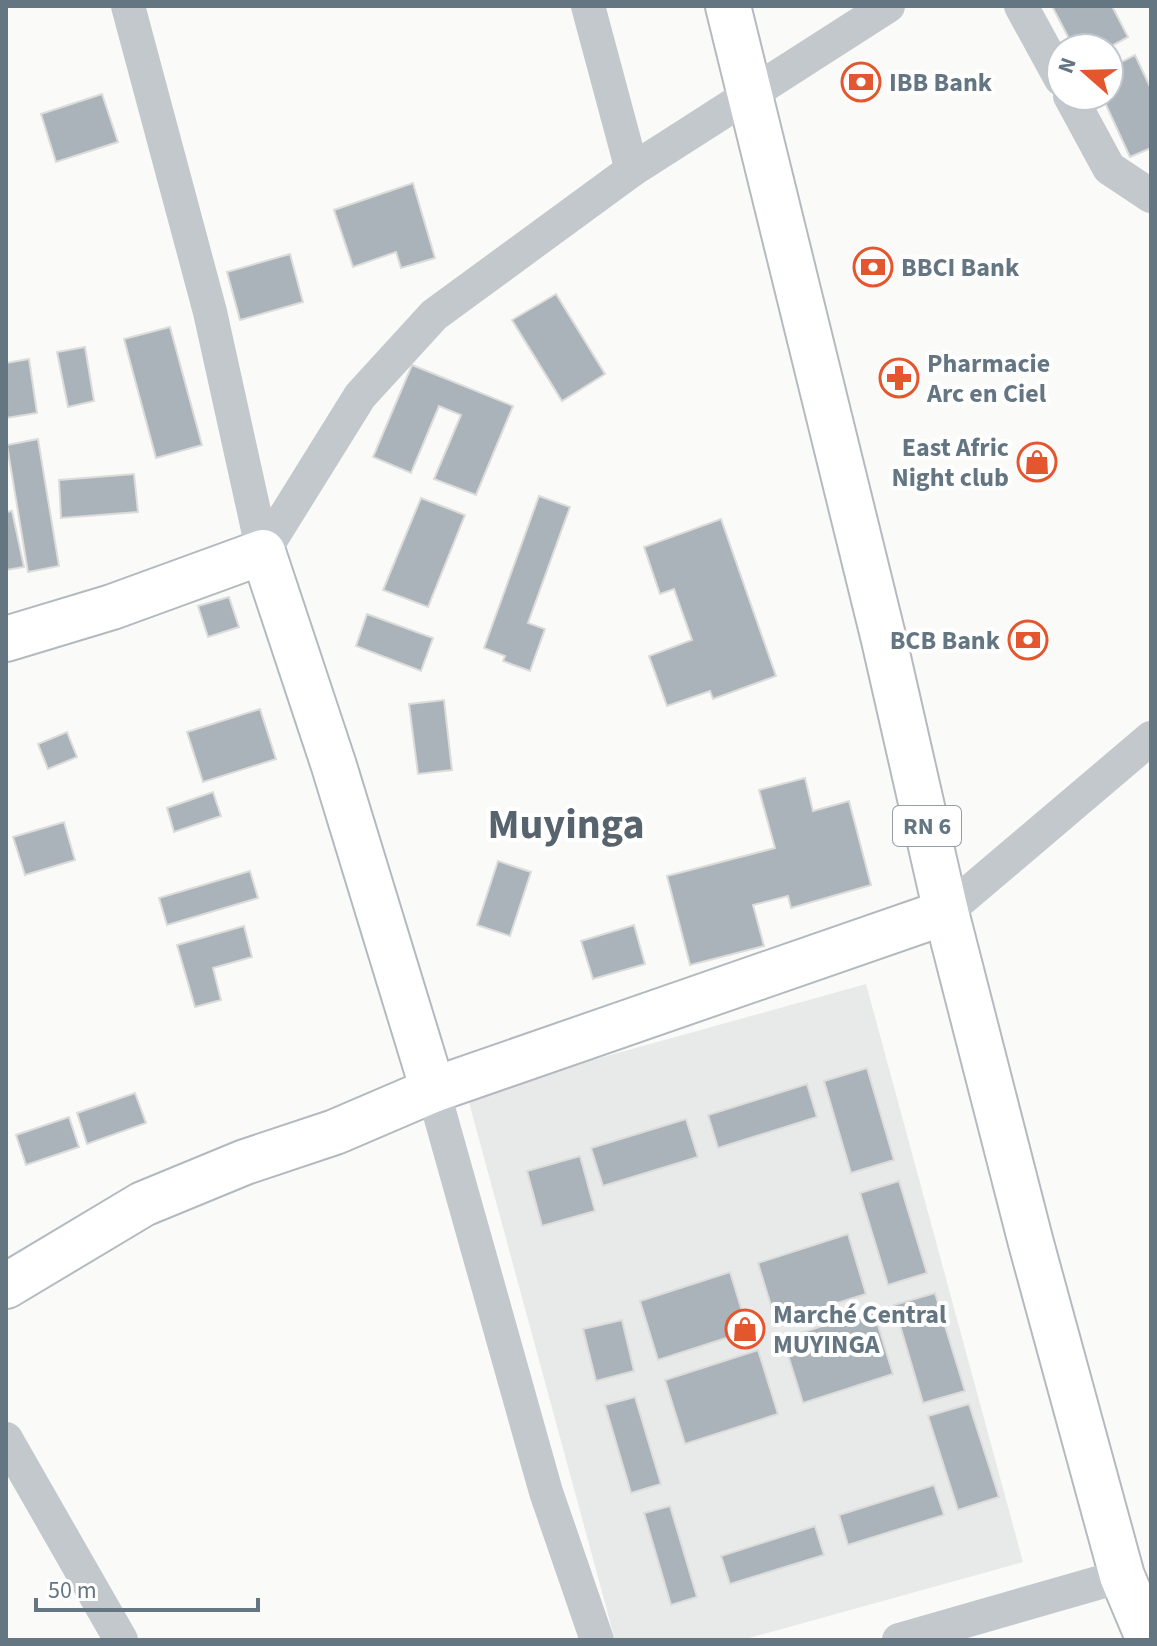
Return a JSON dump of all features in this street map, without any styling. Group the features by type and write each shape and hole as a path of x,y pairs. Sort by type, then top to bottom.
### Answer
{"street":[{"path":"128,6 210,312 263,552 334,766 433,1090 546,1492 597,1640"},
{"path":"588,6 632,170"},
{"name":"RN 6","path":"728,6 884,640 946,912 1122,1576 1149,1640"},
{"path":"6,639 112,607 263,552 360,396 434,315 632,170 888,6"},
{"path":"1021,6 1045,50"},
{"path":"1079,112 1109,168 1151,196"},
{"path":"6,1286 143,1204 245,1162 335,1132 433,1090 946,912 1151,738"},
{"path":"6,1439 121,1640"},
{"path":"899,1640 1122,1576"}],"shaded area":[{"name":"Marché Central MUYINGA","path":"866,984 1023,1562 742,1640 615,1640 467,1095"}],"building":[{"path":"1052,6 1112,6 1128,37 1125,39 1125,32 1066,32"},
{"path":"1135,55 1151,89 1151,148 1130,157 1109,112 1125,112 1125,60"},
{"path":"102,94 118,142 56,162 41,114"},
{"path":"413,183 435,258 401,268 396,252 353,267 334,210"},
{"path":"290,254 303,302 240,320 227,272"},
{"path":"556,294 605,374 562,401 512,320"},
{"path":"170,327 202,445 156,458 124,339"},
{"path":"85,347 94,401 68,407 57,352"},
{"path":"29,359 37,413 6,418 6,363"},
{"path":"412,365 513,406 476,495 434,479 461,415 439,406 411,473 373,457"},
{"path":"38,439 59,566 28,572 7,445"},
{"path":"134,474 138,512 61,518 59,480"},
{"path":"539,496 570,507 528,623 545,629 530,671 503,661 505,656 484,648"},
{"path":"421,498 465,515 428,607 383,590"},
{"path":"12,511 24,567 6,570 6,512"},
{"path":"721,519 776,676 713,699 710,691 667,706 649,656 692,640 674,589 660,594 644,547"},
{"path":"229,597 239,627 208,637 198,606"},
{"path":"367,614 433,638 421,671 356,646"},
{"path":"444,700 452,770 418,774 409,704"},
{"path":"260,709 276,759 203,782 187,732"},
{"path":"67,732 77,757 48,769 38,744"},
{"path":"805,778 813,811 849,801 871,885 791,908 788,896 753,905 764,946 690,965 667,876 775,848 759,790"},
{"path":"213,792 221,816 174,832 167,808"},
{"path":"64,822 75,860 25,875 13,837"},
{"path":"498,861 531,872 510,936 477,925"},
{"path":"250,871 258,898 167,925 159,898"},
{"path":"634,925 645,964 593,979 581,941"},
{"path":"244,926 252,957 213,968 221,1000 195,1007 177,945"},
{"path":"867,1068 894,1160 851,1173 824,1081"},
{"path":"807,1084 817,1117 718,1148 708,1115"},
{"path":"135,1093 146,1123 87,1144 77,1113"},
{"path":"69,1117 79,1147 26,1165 16,1135"},
{"path":"686,1119 698,1157 603,1186 591,1148"},
{"path":"580,1156 595,1211 542,1226 527,1171"},
{"path":"899,1181 927,1273 888,1285 860,1193"},
{"path":"848,1234 866,1294 776,1322 758,1263"},
{"path":"730,1272 748,1331 658,1360 640,1301"},
{"path":"935,1293 965,1391 923,1403 894,1305"},
{"path":"873,1309 893,1374 803,1403 783,1339"},
{"path":"622,1320 634,1371 596,1381 583,1329"},
{"path":"758,1350 778,1414 685,1444 665,1380"},
{"path":"635,1397 661,1484 631,1493 605,1405"},
{"path":"969,1404 999,1497 958,1510 928,1416"},
{"path":"934,1485 944,1515 848,1545 839,1515"},
{"path":"670,1506 697,1597 671,1605 644,1513"},
{"path":"815,1526 824,1555 730,1584 721,1556"}],"place":[{"name":"IBB Bank","path":"861,82"},
{"name":"BBCI Bank","path":"873,267"},
{"name":"Pharmacie Arc en Ciel","path":"899,378"},
{"name":"East Afric Night club","path":"1037,462"},
{"name":"BCB Bank","path":"1028,640"},
{"name":"Marché Central MUYINGA","path":"745,1329"}],"district":[{"name":"Muyinga","path":"566,823"}]}
